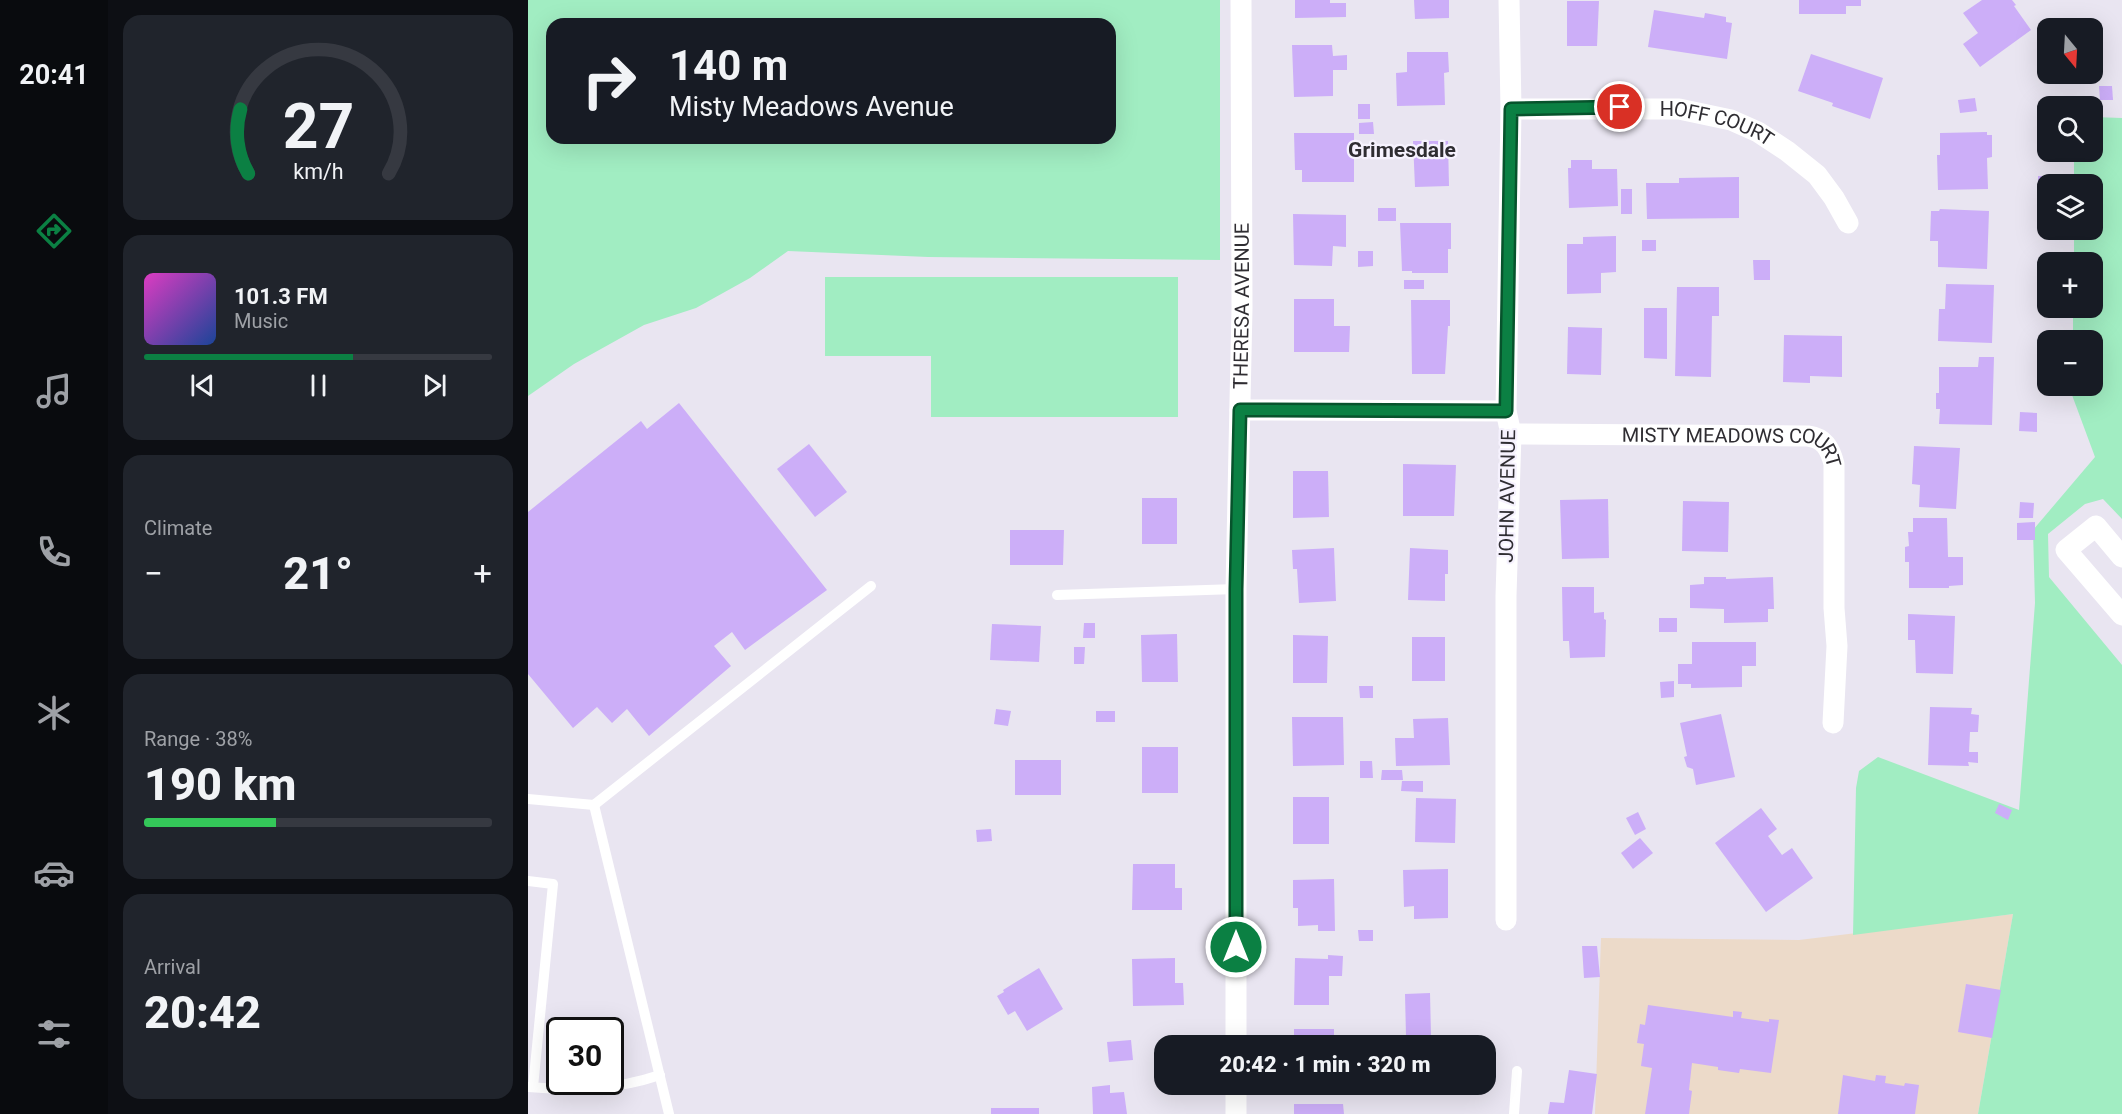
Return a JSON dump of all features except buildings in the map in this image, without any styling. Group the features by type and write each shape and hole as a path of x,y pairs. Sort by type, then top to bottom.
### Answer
{"street":[{"name":"THERESA AVENUE","path":"1236,1035 1236,589 1242,308 1241,0"},
{"name":"JOHN AVENUE","path":"1506,920 1506,607 1510,434 1506,411 1511,109 1509,0"},
{"name":"HOFF COURT","path":"1511,109 1680,109 1731,120 1758,132 1817,175 1834,198 1848,223"},
{"path":"1240,410 1506,411"},
{"name":"MISTY MEADOWS COURT","path":"1510,434 1808,436 1817,437 1825,444 1832,454 1834,464 1834,608 1837,646 1833,723"},
{"path":"2122,557 2096,526 2066,550 2122,615"},
{"path":"1236,1095 1236,1114"}],"lane":[{"path":"528,799 594,805 871,586"},
{"path":"1057,595 1236,589"},
{"path":"594,805 669,1114"},
{"path":"528,881 553,884 530,1087 565,1090 605,1088 635,1084 660,1076"},
{"path":"1514,1114 1517,1071"}],"shaded area":[{"path":"2013,914 1978,1114 1595,1114 1601,938 1799,940"}],"green space":[{"path":"528,0 1220,0 1220,260 928,257 788,251 750,278 696,308 644,325 574,364 528,396"},
{"path":"2103,117 2122,118 2122,519 2103,499 2085,504 2048,534 2049,577 2122,665 2122,1114 1978,1114 2013,914 1853,935 1856,788 1859,771 1878,757 2019,810 2035,603 2033,530 2095,457 2072,396 2103,396 2103,330 2073,330 2073,318 2103,318 2103,252 2074,252 2074,240 2103,240 2103,174 2074,174 2074,162 2103,162"},
{"path":"825,277 1178,277 1178,417 931,417 931,356 825,356"}],"district":[{"name":"Grimesdale","path":"1402,150"}],"route":[{"path":"1236,947 1236,589 1240,410 1506,411 1511,109 1620,107"}]}
